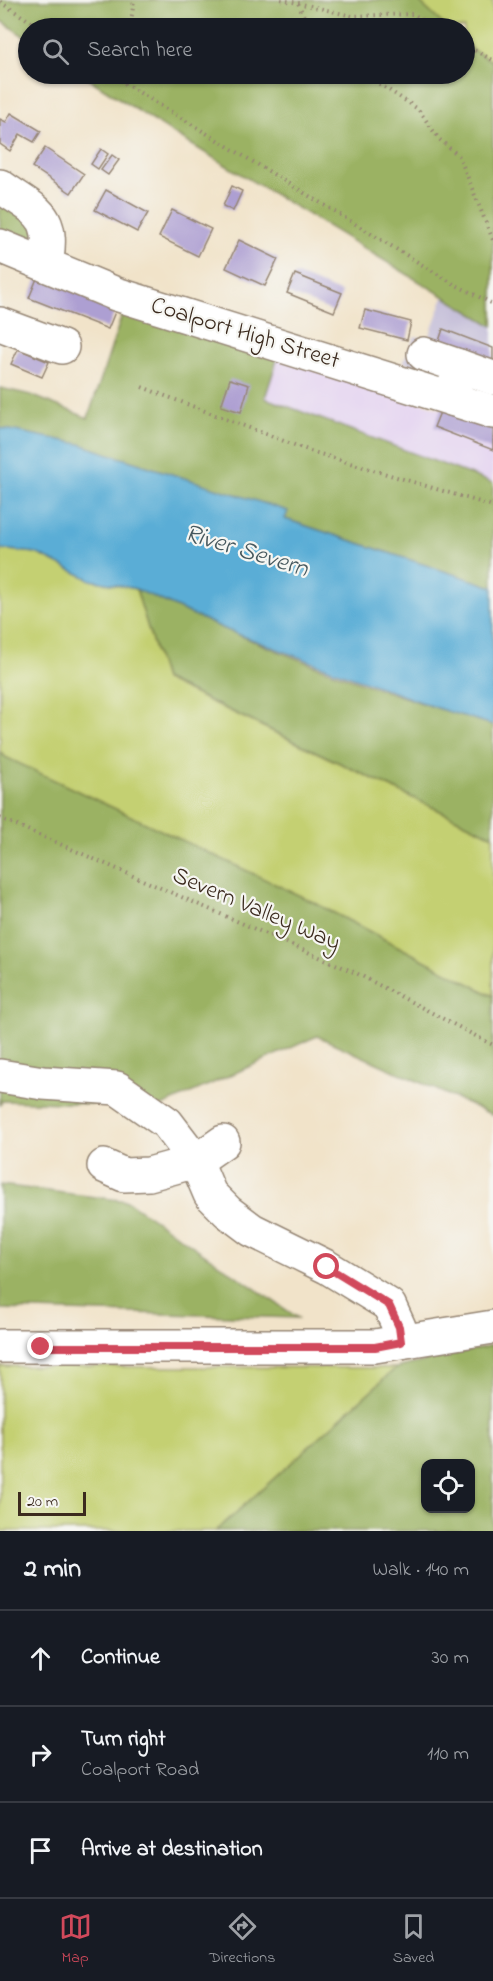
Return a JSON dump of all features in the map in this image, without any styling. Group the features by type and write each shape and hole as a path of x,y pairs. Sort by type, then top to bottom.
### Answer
{"street":[{"path":"0,186 43,217 49,229 50,242 46,265"},
{"name":"Coalport High Street","path":"0,246 116,294 493,412"},
{"path":"0,324 62,347"},
{"path":"424,354 493,378"},
{"path":"452,399 459,366"},
{"path":"0,1076 44,1083 117,1088 167,1122 196,1161 210,1194 228,1212 252,1230 327,1267 389,1305 399,1327 401,1342"},
{"path":"104,1166 124,1175 149,1174 196,1161 223,1142"},
{"path":"0,1346 375,1347 493,1327"}],"path":[{"path":"131,18 134,0"},
{"path":"281,0 352,16 413,14 420,18"},
{"path":"0,2 25,18"},
{"path":"298,3 305,18"},
{"path":"475,50 493,60"},
{"path":"125,84 442,277 493,304"},
{"path":"379,84 417,109 439,139 459,156 493,240"},
{"path":"142,387 310,451 493,506"},
{"name":"Severn Valley Way","path":"0,818 356,973 493,1045"}],"shaded area":[{"path":"444,296 493,326 493,395 403,362 415,336 428,340"},
{"path":"279,354 493,427 493,483 265,398"}],"green space":[{"path":"0,0 417,0 436,18 18,18 18,32 0,20"},
{"path":"417,0 493,0 493,62 475,51 475,18 436,18"},
{"path":"475,51 493,62 493,326 174,134 96,84 475,84"},
{"path":"0,198 36,225 33,244 0,237"},
{"path":"125,306 279,354 265,398 493,483 493,587 285,519 287,511 80,444 0,428 0,388 31,395 88,418"},
{"path":"0,549 36,553 91,580 136,589 164,680 493,836 493,996 313,902 5,757 0,752"},
{"path":"136,589 259,644 392,693 493,725 493,836 164,679"},
{"path":"0,752 5,757 313,902 493,996 493,1115 317,1036 162,1106 2,1101 0,1106"},
{"path":"0,1185 127,1201 298,1318 0,1309"},
{"path":"493,1345 493,1531 216,1531 396,1368"},
{"path":"0,1366 396,1368 216,1531 0,1531"}],"water":[{"name":"River Severn","path":"0,428 80,444 288,511 285,519 493,587 493,725 440,709 227,630 136,589 91,580 36,553 0,549"}],"building":[{"path":"11,113 41,131 34,142 20,134 10,151 0,144 0,119 6,122"},
{"path":"45,148 84,174 71,193 32,167"},
{"path":"101,149 108,154 98,169 91,164"},
{"path":"112,155 119,160 108,175 101,170"},
{"path":"232,186 242,191 233,211 223,206"},
{"path":"106,190 148,213 137,232 95,210"},
{"path":"172,210 211,229 198,256 159,237"},
{"path":"239,240 278,259 265,286 226,268"},
{"path":"295,274 342,293 334,312 287,293"},
{"path":"38,276 117,307 108,329 29,298"},
{"path":"365,310 411,322 407,340 360,328"},
{"path":"443,329 493,348 493,365 438,344"},
{"path":"18,349 49,362 42,377 11,364"},
{"path":"230,379 249,385 241,412 221,406"},
{"path":"442,407 493,427 493,450 434,427"}],"route":[{"path":"41,1347 375,1347 401,1342 399,1327 389,1305 327,1267"}]}
